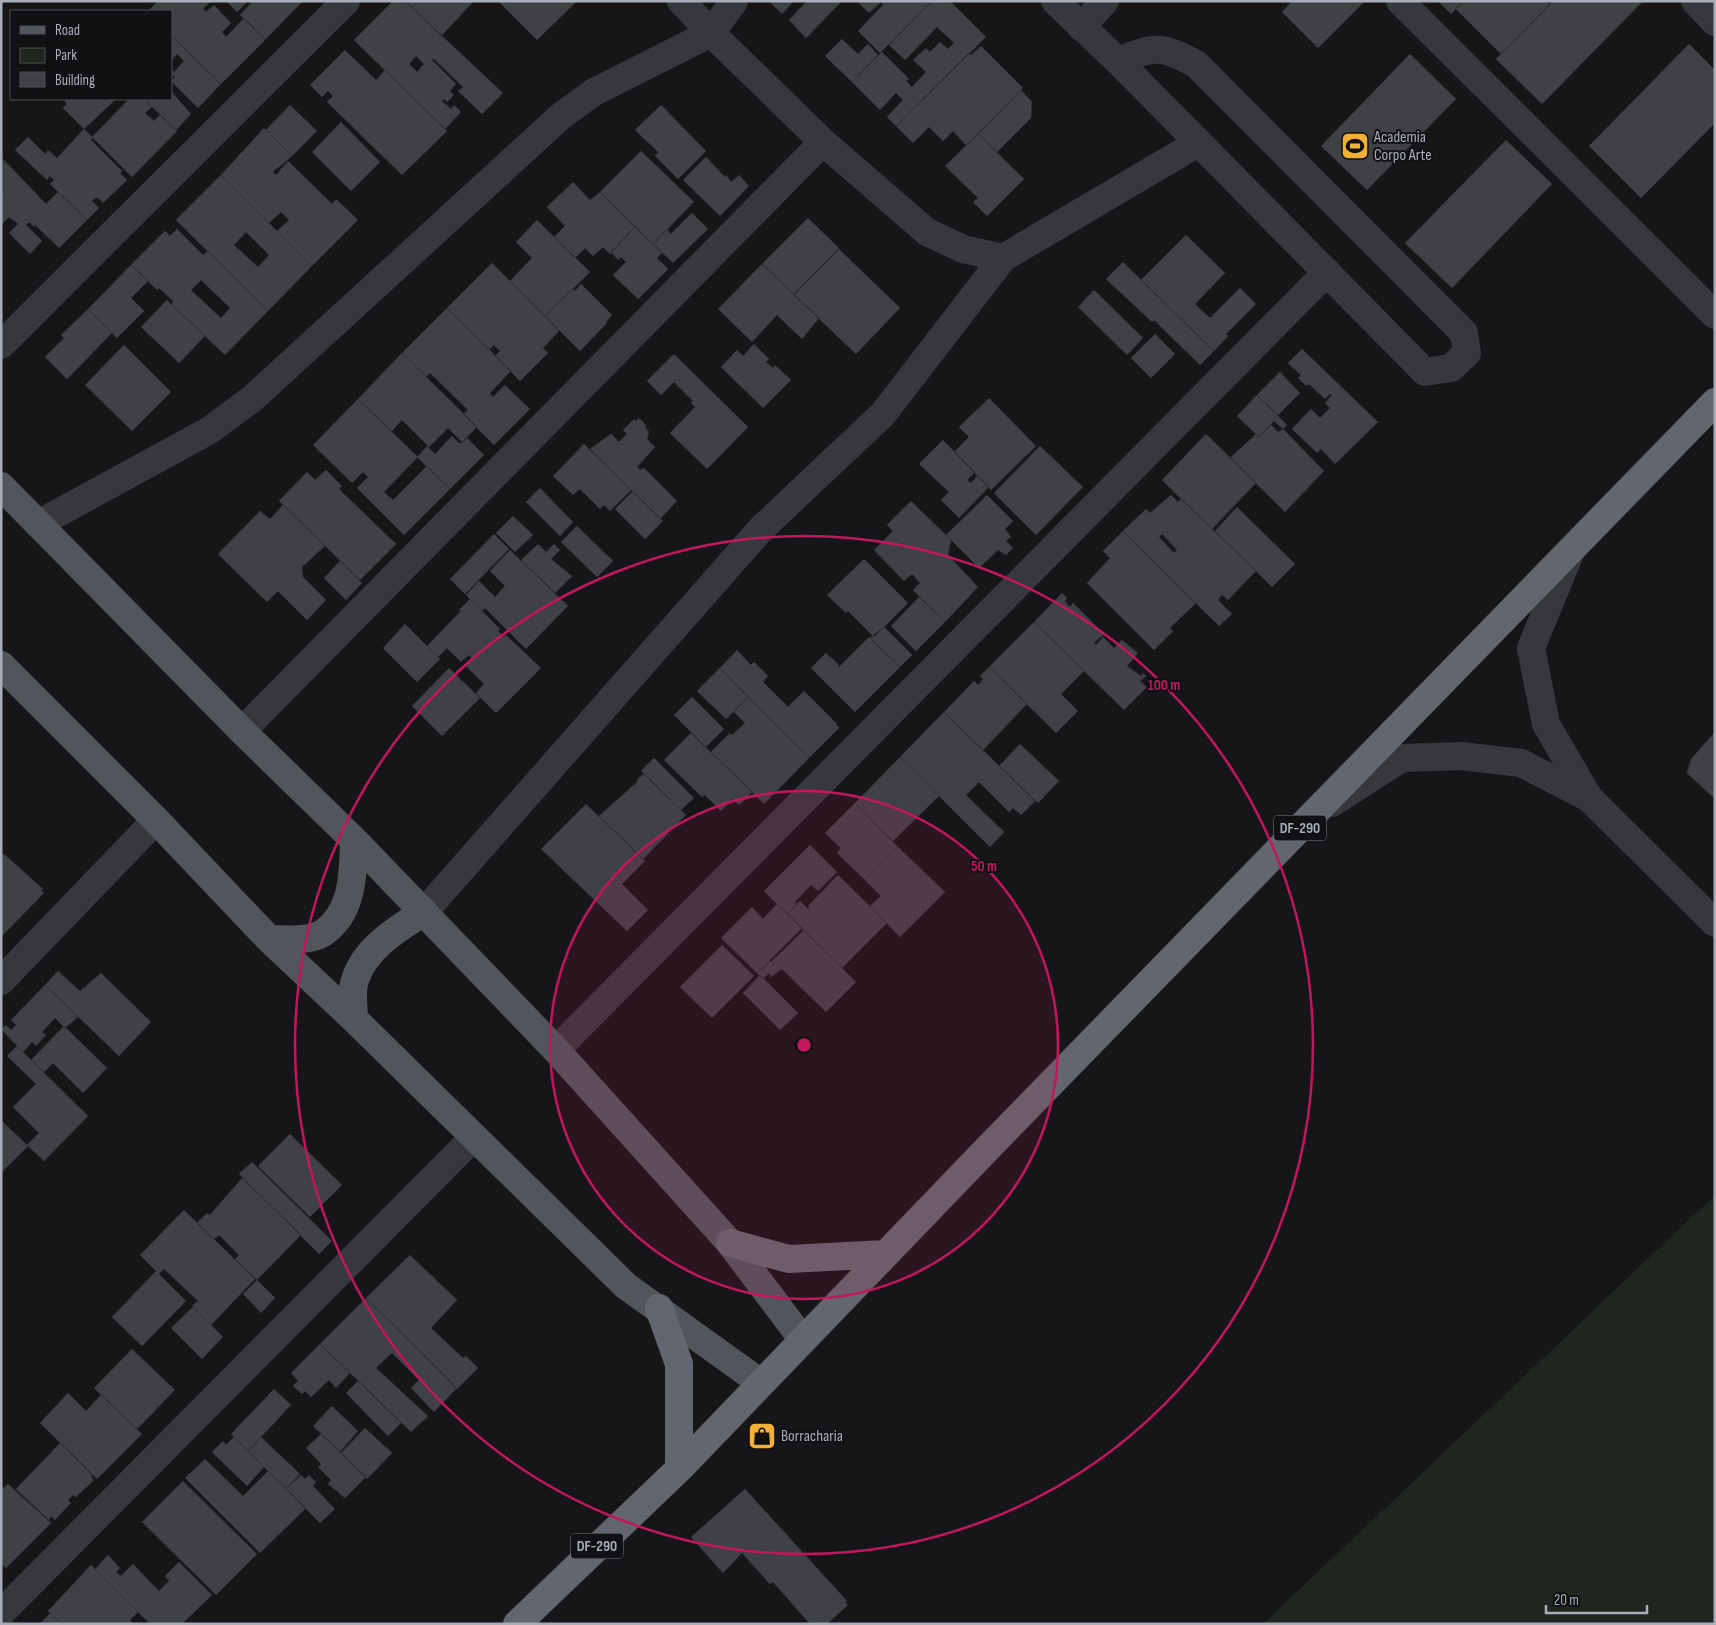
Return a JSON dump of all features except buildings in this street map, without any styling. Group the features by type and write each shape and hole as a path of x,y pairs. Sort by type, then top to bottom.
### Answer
{"highway":[{"name":"DF-290","path":"517,1624 679,1469 1715,402"},
{"path":"730,1243 789,1259 886,1254"},
{"path":"659,1308 679,1364 679,1469"}],"main road":[{"path":"1,486 242,731 354,840 556,1050 730,1243 803,1340"},
{"path":"1,665 156,820 270,939 626,1286 761,1383"},
{"path":"270,939 304,939 323,933 343,912 352,886 354,840"},
{"path":"354,1019 354,981 369,954 403,925 424,912"}],"street":[{"path":"1,345 346,1"},
{"path":"682,1 711,33 823,142 927,232 963,249 1003,258"},
{"path":"38,524 210,430 253,398 561,116 594,92 711,33 734,1"},
{"path":"1055,1 1118,61 1425,372 1451,368 1467,353 1464,333 1196,64 1170,50 1156,49 1149,49 1118,61"},
{"path":"1081,27 1105,1"},
{"path":"1400,1 1715,315"},
{"path":"1695,1 1715,22"},
{"path":"242,731 823,142"},
{"path":"424,912 761,529 883,414 1003,258 1198,143"},
{"path":"556,1050 1327,272"},
{"path":"1571,550 1531,648 1546,724 1589,798 1715,923"},
{"path":"1312,816 1402,758 1461,756 1521,763 1589,798"},
{"path":"1,981 156,820"},
{"path":"1,1613 474,1136"}],"green space":[{"path":"1715,1195 1715,1624 1263,1624"}],"place":[{"name":"Academia Corpo Arte","path":"1355,146"},
{"name":"Borracharia","path":"762,1436"}]}
